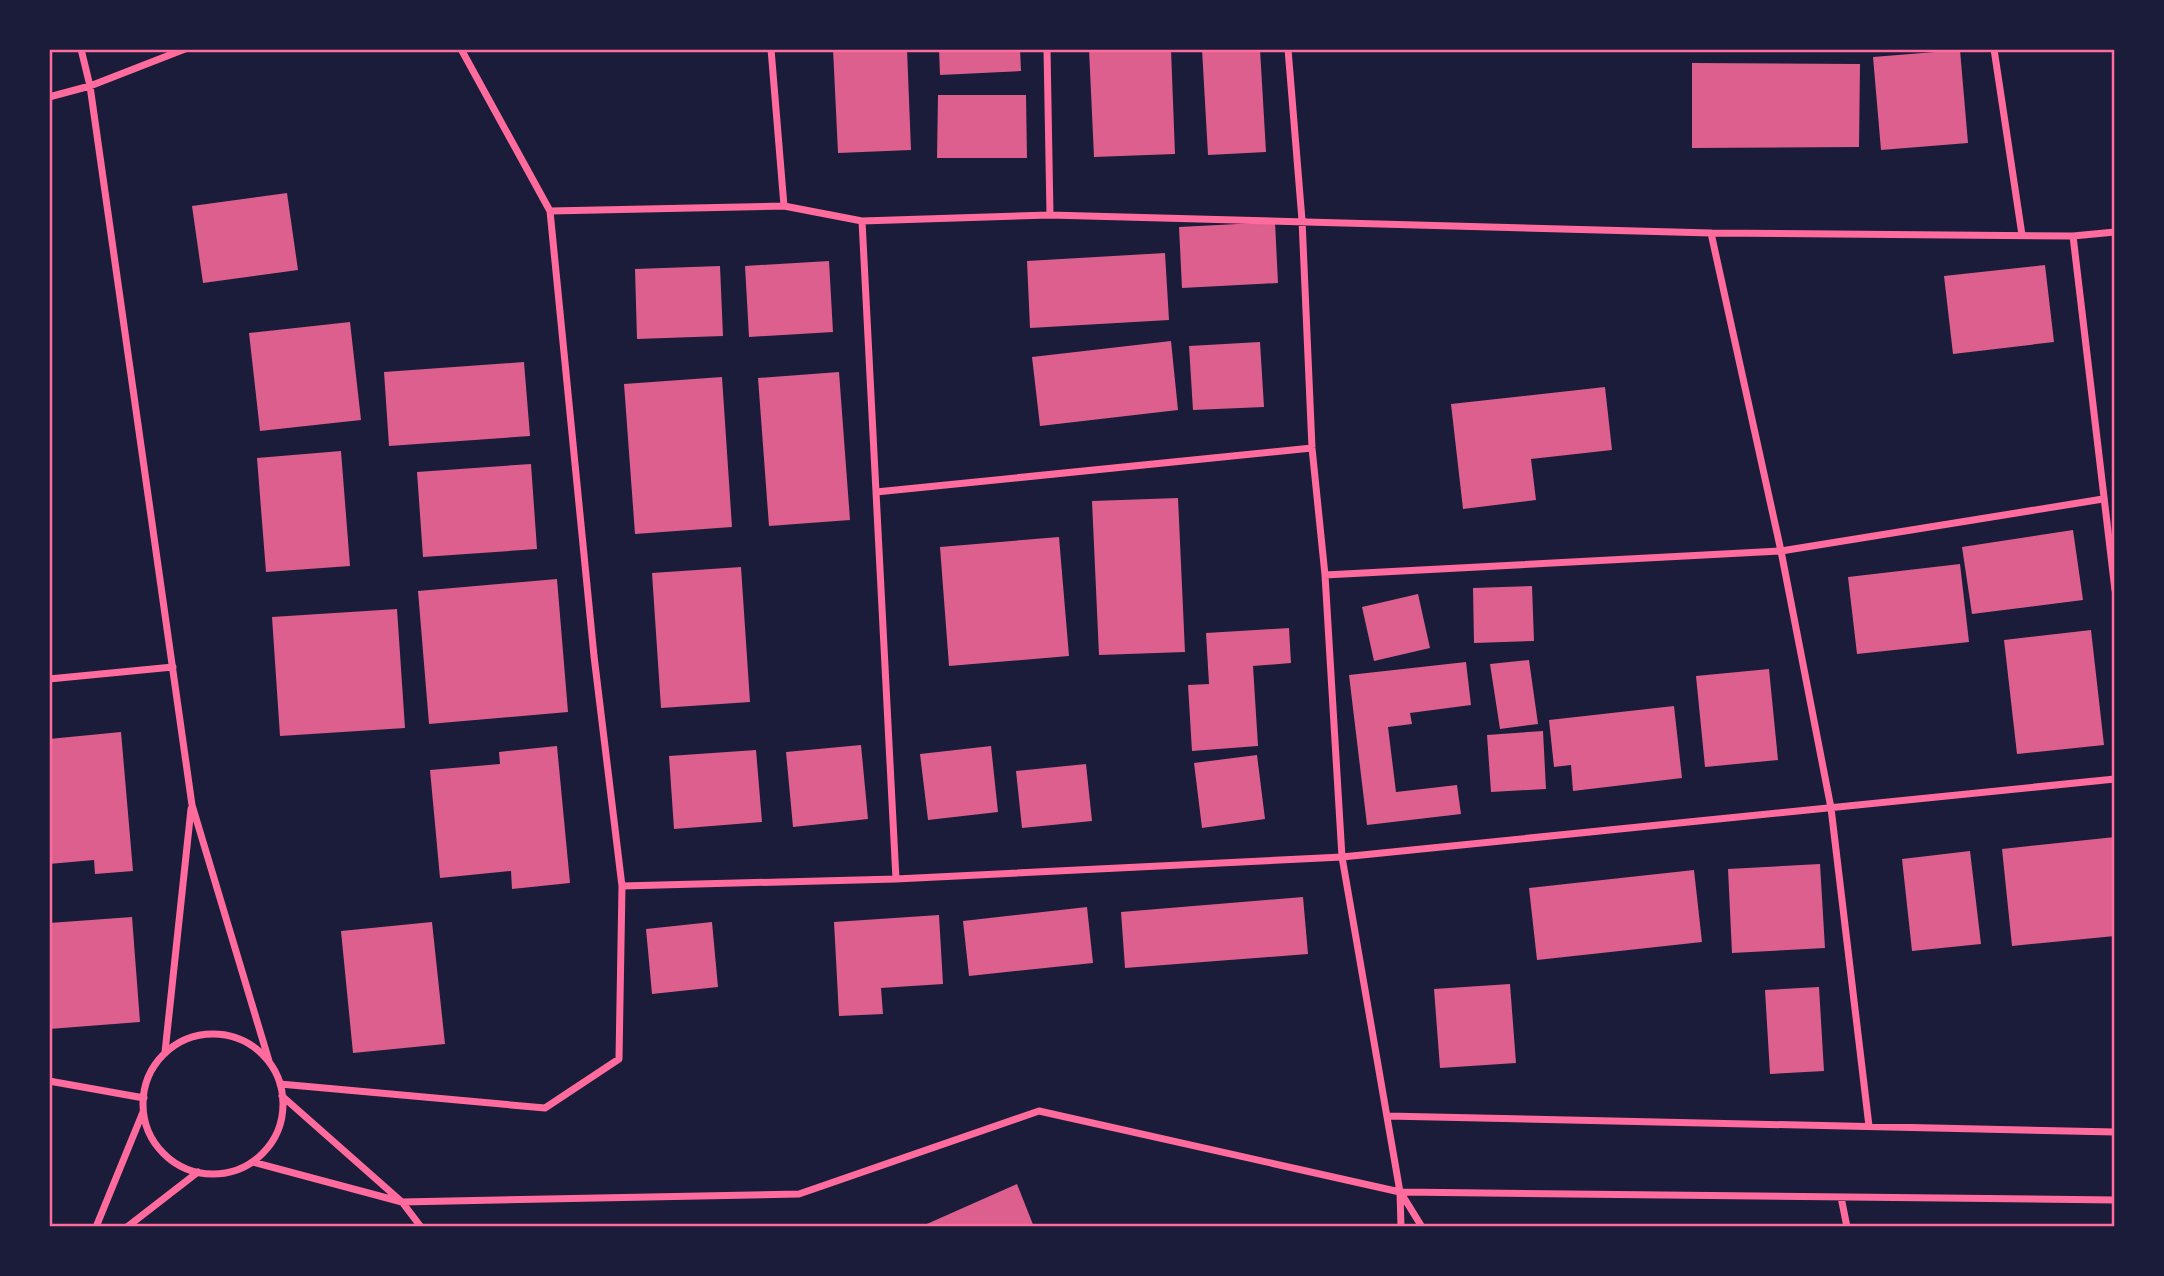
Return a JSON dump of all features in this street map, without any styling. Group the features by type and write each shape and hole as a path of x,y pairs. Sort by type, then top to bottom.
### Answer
{"street":[{"path":"81,49 90,86 192,804 269,1061 282,1095 283,1115 273,1141 253,1162 226,1173 198,1172 171,1160 152,1139 144,1111 144,1098 152,1070 165,1052 190,1038 219,1034 247,1041 269,1061"},
{"path":"49,97 90,86 185,49"},
{"path":"280,1084 545,1108 619,1059 622,886 594,656 550,211 461,49"},
{"path":"771,49 784,206"},
{"path":"1047,49 1050,215"},
{"path":"1288,49 1302,220 1312,448 1325,575 1342,857 1400,1192 1401,1227"},
{"path":"1994,49 2022,235"},
{"path":"550,211 784,206 862,221 1050,215 1712,233 2073,236 2115,233"},
{"path":"862,221 896,879"},
{"path":"1712,233 1781,551 1831,808 1869,1126"},
{"path":"2073,236 2115,590"},
{"path":"876,492 1312,448"},
{"path":"1325,575 1781,551 2104,499"},
{"path":"49,678 173,667"},
{"path":"622,886 896,879 1342,857 2115,779"},
{"path":"165,1052 192,804"},
{"path":"49,1081 144,1098"},
{"path":"282,1095 402,1202 421,1227"},
{"path":"96,1227 144,1111"},
{"path":"253,1162 402,1202 799,1194 1039,1111 1400,1192 2115,1200"},
{"path":"1387,1116 2115,1132"},
{"path":"127,1227 198,1172"},
{"path":"1400,1192 1422,1227"},
{"path":"1841,1197 1847,1227"}],"building":[{"path":"833,49 907,49 911,150 838,153"},
{"path":"939,49 1020,49 1021,71 940,75"},
{"path":"1089,49 1171,49 1175,154 1094,157"},
{"path":"1202,49 1260,49 1266,152 1208,155"},
{"path":"1960,50 1968,143 1881,150 1873,57"},
{"path":"1692,63 1860,64 1859,147 1692,148"},
{"path":"938,95 1026,95 1027,158 937,158"},
{"path":"287,193 298,270 203,283 192,206"},
{"path":"1275,222 1278,283 1182,288 1179,227"},
{"path":"1165,253 1169,320 1030,328 1027,261"},
{"path":"829,261 833,332 749,337 745,266"},
{"path":"2045,265 2054,342 1953,354 1944,276"},
{"path":"720,266 723,336 637,339 635,269"},
{"path":"350,322 361,420 260,431 249,333"},
{"path":"1171,341 1178,410 1040,426 1032,357"},
{"path":"1260,342 1264,407 1193,410 1189,346"},
{"path":"524,362 530,436 389,446 384,372"},
{"path":"839,372 850,520 769,526 758,378"},
{"path":"722,377 732,527 635,534 624,384"},
{"path":"1605,387 1612,450 1531,459 1536,500 1463,509 1451,404"},
{"path":"341,451 350,566 266,572 257,458"},
{"path":"531,464 537,549 423,557 417,472"},
{"path":"1178,498 1185,652 1099,655 1092,501"},
{"path":"2073,530 2083,600 1972,614 1962,547"},
{"path":"1059,537 1069,656 949,666 940,547"},
{"path":"1960,564 1969,642 1857,654 1848,577"},
{"path":"741,567 750,702 661,708 652,573"},
{"path":"557,579 568,712 429,724 418,591"},
{"path":"1532,586 1534,641 1474,643 1473,588"},
{"path":"1418,594 1430,648 1374,661 1362,607"},
{"path":"397,609 405,728 280,736 272,617"},
{"path":"1289,628 1291,663 1253,666 1258,746 1192,751 1188,685 1209,684 1206,633"},
{"path":"2091,630 2104,745 2017,754 2004,640"},
{"path":"1529,660 1538,724 1500,729 1490,664"},
{"path":"1466,662 1471,705 1410,713 1412,724 1388,727 1396,792 1457,785 1461,814 1367,825 1349,675"},
{"path":"1769,669 1778,760 1705,767 1696,676"},
{"path":"1674,706 1682,778 1573,791 1571,765 1554,767 1549,720"},
{"path":"1543,731 1546,789 1491,792 1487,735"},
{"path":"121,732 133,871 95,874 94,860 49,864 49,739"},
{"path":"861,745 868,819 793,827 786,752"},
{"path":"557,746 570,883 512,889 511,871 440,878 430,770 500,764 499,752"},
{"path":"991,746 998,812 928,820 920,754"},
{"path":"756,750 762,822 674,829 669,756"},
{"path":"1257,755 1265,819 1202,828 1194,763"},
{"path":"1086,764 1092,821 1022,828 1016,771"},
{"path":"2115,837 2115,936 2012,946 2002,849"},
{"path":"1970,851 1981,944 1912,951 1902,859"},
{"path":"1820,864 1825,948 1732,953 1728,869"},
{"path":"1694,870 1702,942 1537,960 1529,888"},
{"path":"1303,897 1308,954 1125,968 1121,912"},
{"path":"1087,907 1093,963 969,976 963,921"},
{"path":"939,915 943,984 881,988 883,1014 839,1016 834,922"},
{"path":"132,917 140,1022 49,1029 49,923"},
{"path":"432,922 445,1044 353,1053 341,931"},
{"path":"712,922 718,987 652,994 646,929"},
{"path":"1510,984 1516,1063 1440,1068 1434,989"},
{"path":"1819,987 1824,1071 1770,1074 1765,990"},
{"path":"1017,1184 1034,1227 920,1227"}]}
